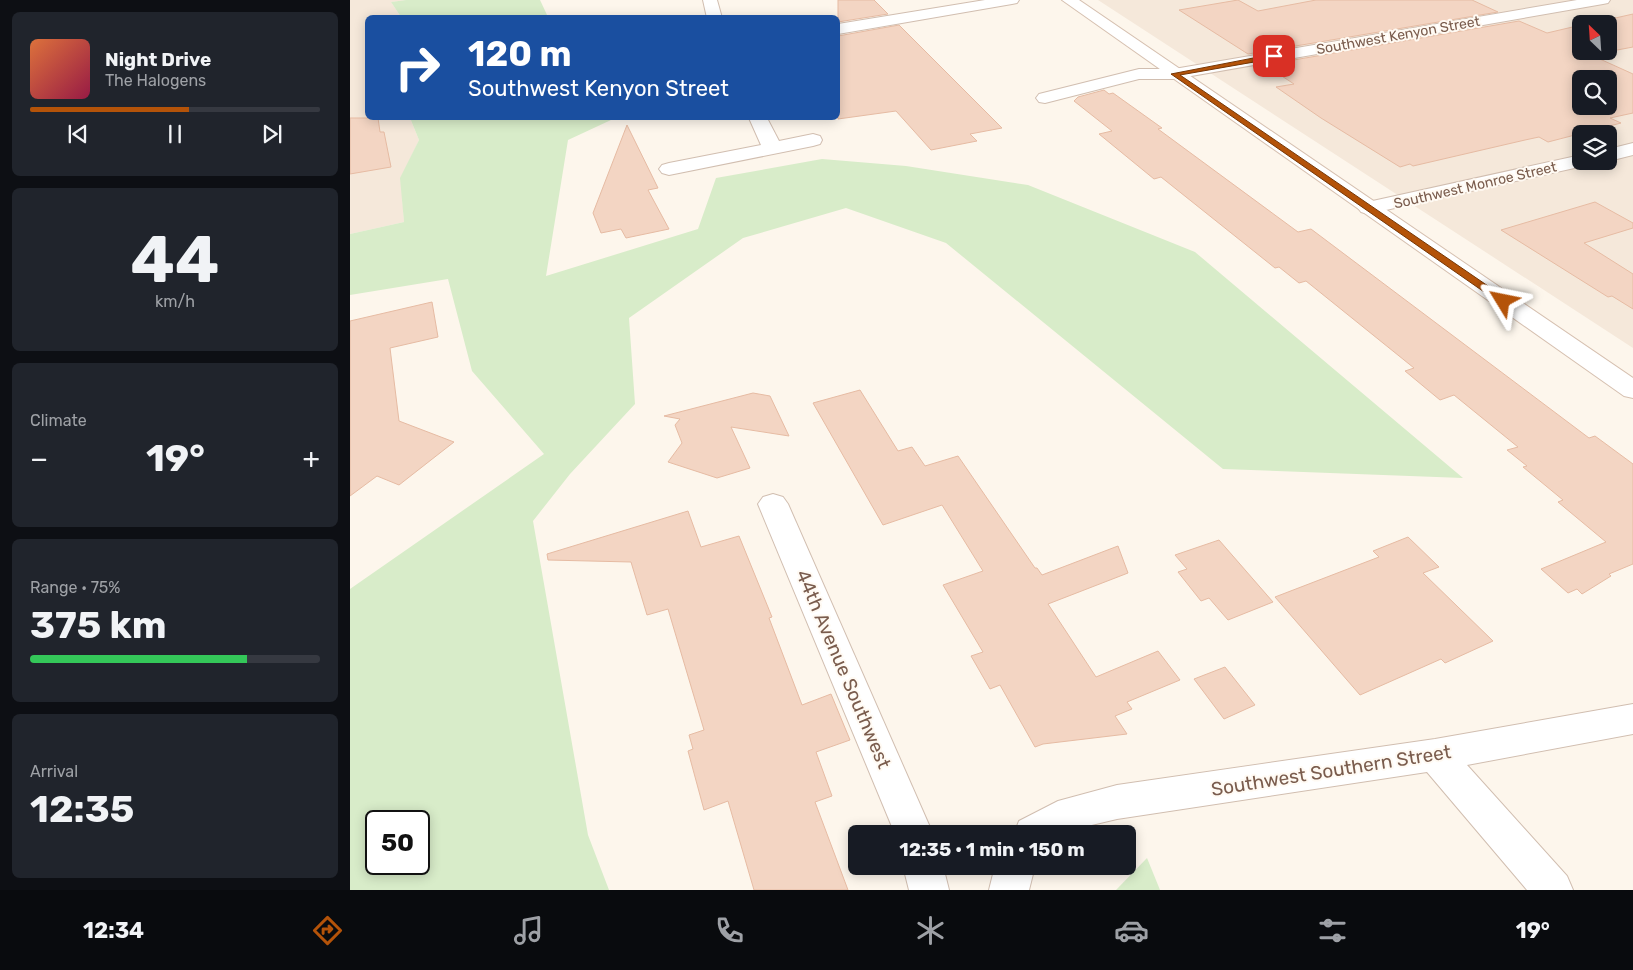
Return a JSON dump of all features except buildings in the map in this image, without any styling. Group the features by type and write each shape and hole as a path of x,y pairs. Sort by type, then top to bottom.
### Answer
{"street":[{"path":"710,0 715,15"},
{"path":"840,29 1012,0"},
{"path":"1069,0 1633,390"},
{"name":"Southwest Kenyon Street","path":"1045,98 1139,74 1174,74 1603,0"},
{"path":"759,120 772,147"},
{"path":"669,170 772,147 813,140"},
{"path":"1617,153 1633,149"},
{"name":"Southwest Monroe Street","path":"1368,208 1572,163"},
{"name":"44th Avenue Southwest","path":"773,504 910,825"},
{"name":"Southwest Southern Street","path":"1050,825 1071,813 1117,802 1435,755 1633,719"},
{"path":"1435,755 1553,890"},
{"path":"925,875 929,890"},
{"path":"1009,890 1013,875"}],"shaded area":[{"path":"350,0 406,0 391,2 400,15 365,15 365,120 411,120 419,140 401,178 404,222 350,234"},
{"path":"1098,0 1633,0 1633,348"}],"green space":[{"path":"406,0 540,0 547,15 400,15 391,2"},
{"path":"411,120 611,120 568,140 546,276 698,229 716,178 822,159 906,166 1028,185 1195,252 1463,478 1223,469 946,243 846,208 743,238 629,318 635,404 570,474 533,521 588,835 609,890 350,890 350,589 544,454 472,371 448,279 350,295 350,234 404,222 400,178 419,140"},
{"path":"1147,858 1160,890 1116,890 1131,875 1136,875 1136,869"}],"route":[{"path":"1274,56 1174,74 1503,301"}]}
